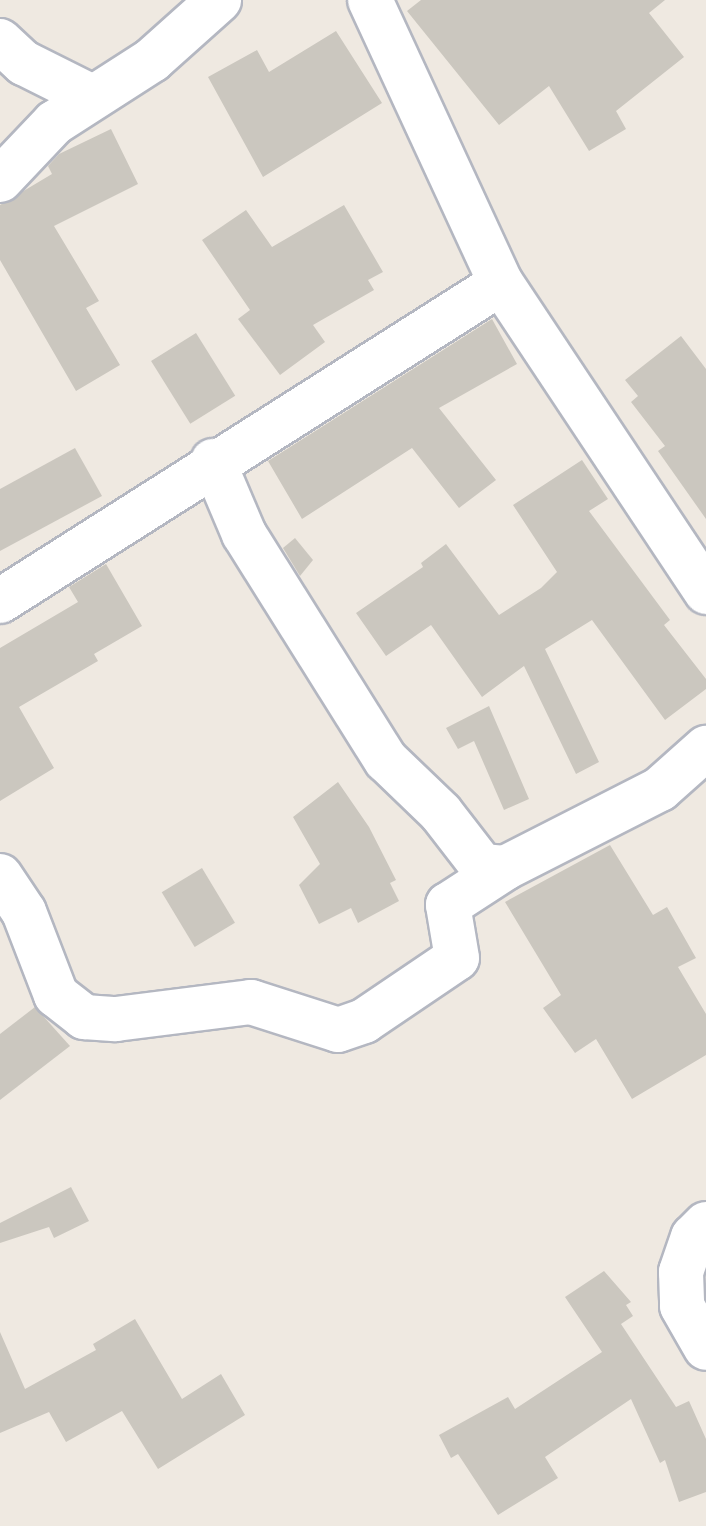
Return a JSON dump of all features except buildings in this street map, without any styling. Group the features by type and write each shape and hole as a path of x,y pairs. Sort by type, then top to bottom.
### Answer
{"street":[{"path":"0,180 54,123 152,60 219,0"},
{"path":"370,0 501,283 706,592"},
{"path":"0,41 24,63 92,97"},
{"path":"0,601 213,461 501,283"},
{"path":"213,461 244,534 386,760 441,813 482,866 505,868"},
{"path":"0,876 24,912 56,995 84,1017 116,1019 229,1001 251,1002 338,1030 364,1021 457,958 448,905 505,868 660,789 706,748"},
{"path":"706,1224 693,1237 681,1272 682,1306 706,1348"}]}
